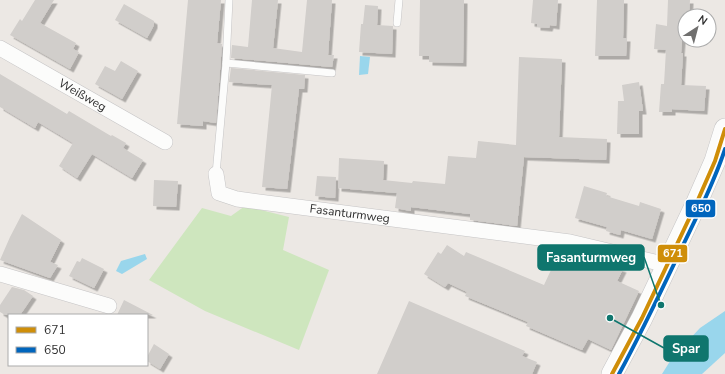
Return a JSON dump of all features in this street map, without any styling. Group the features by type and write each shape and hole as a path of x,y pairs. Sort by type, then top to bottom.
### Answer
{"main road":[{"path":"612,374 642,318 697,202 715,161 725,129"}],"street":[{"name":"Weißweg","path":"0,48 165,142"},
{"name":"Fasanturmweg","path":"216,174 219,193 237,199 570,242 659,263 666,266"},
{"path":"0,274 109,306"}],"lane":[{"path":"216,174 226,63 229,0"},
{"path":"397,23 399,0"},
{"path":"226,63 332,74"}],"green space":[{"path":"245,206 289,217 283,250 329,270 299,350 205,311 149,280 202,208 231,216"}],"water":[{"path":"360,56 370,57 368,74 359,75"},
{"path":"145,254 147,259 122,274 116,271 121,261"},
{"path":"725,311 725,353 702,374 662,374 672,358 700,328"}],"building":[{"path":"35,0 54,0 40,23 76,43 73,49 79,52 70,69 10,35 20,19 22,21"},
{"path":"188,0 221,0 217,43 222,44 216,123 203,121 203,126 177,124"},
{"path":"252,0 278,0 273,48 302,52 307,0 332,0 328,55 334,55 332,67 231,58 232,45 248,47"},
{"path":"420,0 464,0 463,63 429,62 429,56 419,56"},
{"path":"533,0 558,0 556,26 550,25 549,28 537,27 537,24 531,23"},
{"path":"597,0 624,0 623,38 627,38 626,56 595,56"},
{"path":"668,0 690,0 690,8 677,8 677,48 681,48 681,53 683,53 681,85 706,86 704,111 672,109 672,112 659,112 661,84 664,84 666,50 654,49 656,24 667,26"},
{"path":"124,4 154,21 154,25 147,38 115,20"},
{"path":"365,5 378,6 377,25 393,26 392,54 359,52 361,24 363,24"},
{"path":"519,57 562,59 559,137 607,139 606,160 524,157 517,226 470,220 470,214 411,207 411,211 395,208 397,193 338,188 339,158 384,161 383,180 445,184 448,156 476,158 478,141 516,145"},
{"path":"121,61 138,71 122,99 95,84 105,66 115,71"},
{"path":"231,68 305,75 304,89 299,89 287,189 262,187 272,85 229,82"},
{"path":"0,74 67,114 69,111 111,136 112,135 126,143 123,148 143,160 132,178 92,154 77,178 59,166 73,143 38,122 35,128 0,107"},
{"path":"639,82 643,111 639,111 639,134 617,134 618,101 624,101 622,85"},
{"path":"317,176 336,177 335,198 315,196"},
{"path":"154,180 178,181 176,207 153,206"},
{"path":"584,186 607,193 606,196 639,206 640,202 661,209 652,239 621,230 620,235 606,231 607,227 575,218"},
{"path":"22,214 61,240 50,262 58,265 50,278 0,260"},
{"path":"447,245 464,256 466,252 544,285 557,257 570,263 574,254 623,269 617,281 639,291 611,350 588,339 582,350 526,326 528,322 465,296 467,292 448,283 445,287 424,274 438,252 441,254"},
{"path":"82,258 104,269 94,288 69,276 77,261 80,262"},
{"path":"12,287 24,290 33,296 21,314 5,315 0,312 0,305"},
{"path":"124,300 153,315 148,314 117,314"},
{"path":"409,301 525,351 522,356 537,362 532,374 377,374"},
{"path":"154,344 169,354 160,369 148,362 148,355"}],"transit line":[{"name":"671","path":"612,374 642,318 697,202 715,161 725,129"},
{"name":"650","path":"619,374 702,206 725,149"}],"place":[{"name":"Fasanturmweg","path":"661,305"},
{"name":"Spar","path":"610,318"}]}
